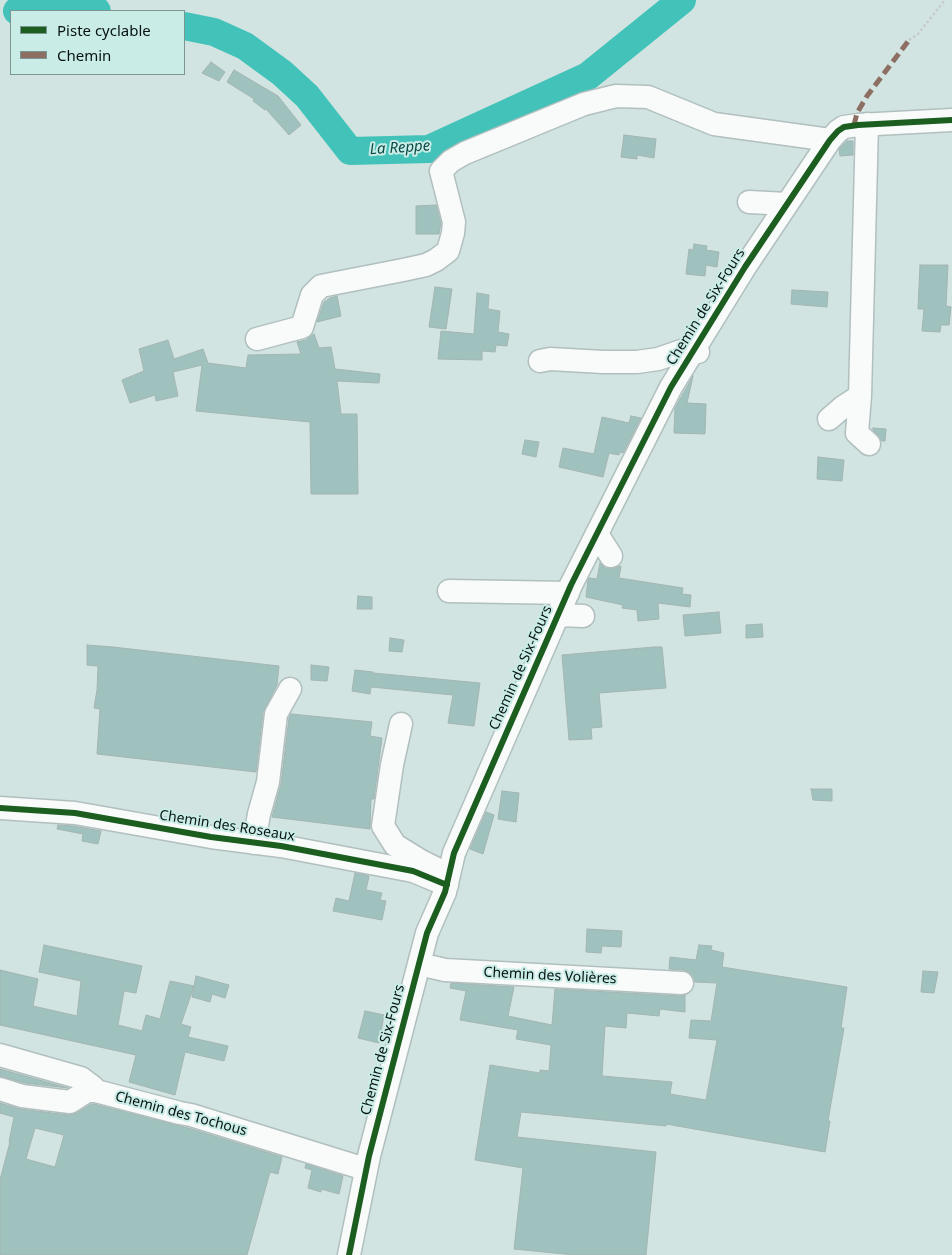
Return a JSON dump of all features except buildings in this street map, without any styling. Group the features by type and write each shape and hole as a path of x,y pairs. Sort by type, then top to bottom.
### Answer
{"street":[{"path":"257,339 302,328 312,295 321,286 426,265 436,260 448,251 454,222 441,171 451,161 464,153 584,104 616,96 648,97 714,124 834,136 844,127 867,124 952,120"},
{"path":"862,445 858,433 867,124"},
{"name":"Chemin de Six-Fours","path":"349,1255 366,1169 427,933 445,892 454,853 497,777 558,615 623,473 670,387 699,355 731,277 787,204 834,136"},
{"path":"749,202 787,204"},
{"path":"540,361 550,359 637,362 699,355"},
{"path":"829,419 860,396"},
{"path":"596,534 611,556"},
{"path":"448,591 568,593"},
{"path":"558,615 583,616"},
{"path":"254,843 259,814 268,782 276,714 290,689"},
{"path":"401,724 392,765 384,826 395,845 448,880"},
{"name":"Chemin des Roseaux","path":"0,808 75,813 356,860 448,880"},
{"name":"Chemin des Volières","path":"419,964 445,970 522,977 682,983"},
{"name":"Chemin des Tochous","path":"0,1055 81,1078 96,1091 180,1114 190,1115 366,1169"},
{"path":"0,1089 22,1096 70,1102 87,1091 96,1091"}],"path":[{"path":"909,40 918,34 946,0"}],"waterway":[{"name":"La Reppe","path":"185,26 214,32 245,46 282,73 307,96 350,151 429,149 588,76 682,0"},
{"name":"La Reppe","path":"20,10 87,10"}],"marked path":[{"path":"854,125 857,113 867,96 909,40"}],"cycle path":[{"path":"349,1255 369,1156 427,933 445,892 454,853 571,585 671,387 745,267 830,140 838,131 844,127 858,125 952,120"},
{"path":"0,808 75,813 211,837 281,846 413,871 447,885"}]}
